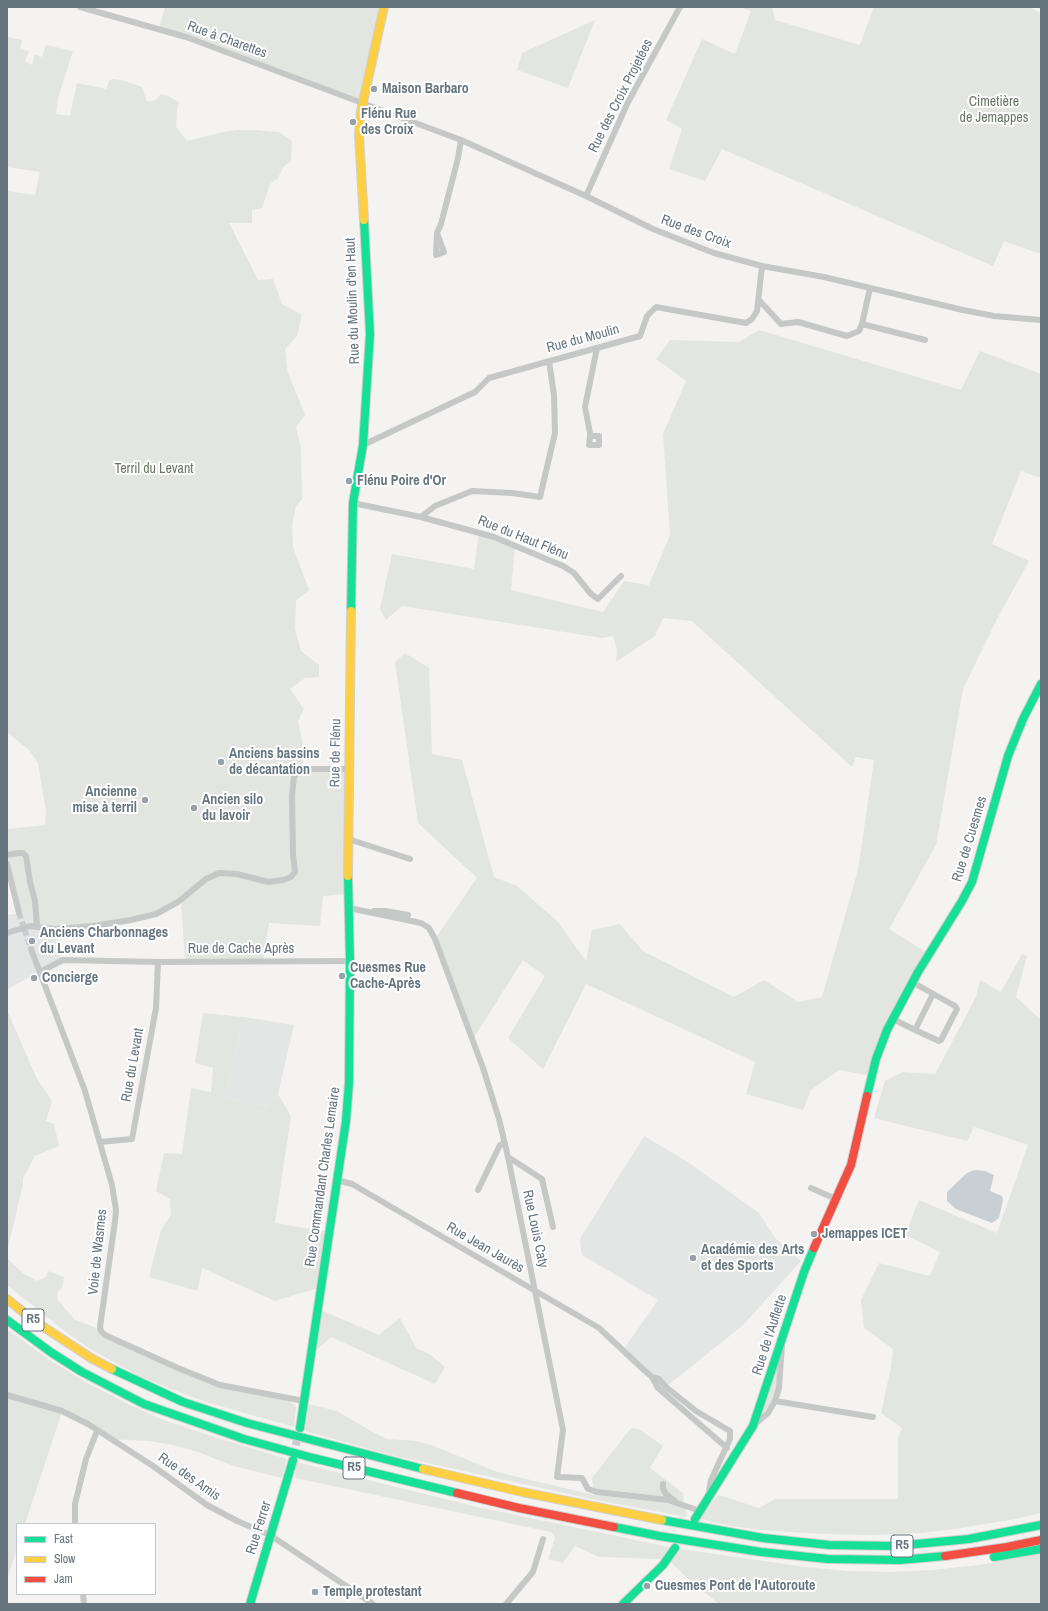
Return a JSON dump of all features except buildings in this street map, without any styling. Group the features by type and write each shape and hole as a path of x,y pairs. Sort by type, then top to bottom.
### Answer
{"main road":[{"name":"Rue du Moulin d'en Haut","path":"351,668 353,503 364,445 370,334 358,136 362,103 384,7"},
{"name":"Rue de Flénu","path":"349,908 348,839 351,668"},
{"name":"Rue de Cuesmes","path":"876,1059 892,1019 912,982 962,901 972,882 1008,756 1023,719 1041,684"},
{"name":"Rue Commandant Charles Lemaire","path":"304,1401 346,1121 349,1083 349,908"},
{"name":"Rue de l'Auflette","path":"695,1518 753,1426 804,1272 851,1165 876,1059"},
{"name":"R5","path":"7,1299 33,1320 91,1358 121,1374 183,1402 247,1423 315,1442 388,1461 522,1492 730,1533 829,1546 895,1546 934,1544 1041,1525"},
{"name":"R5","path":"7,1320 52,1353 82,1372 144,1404 252,1441 392,1478 519,1508 659,1536 794,1556 862,1560 900,1560 951,1556 1041,1540"},
{"path":"300,1428 304,1401"},
{"name":"Rue Ferrer","path":"250,1604 292,1460"},
{"path":"623,1604 663,1565 675,1548"},
{"path":"862,1560 921,1564 948,1563 1041,1549"}],"street":[{"name":"Rue à Charettes","path":"80,7 186,37 362,103"},
{"name":"Rue des Croix Projetées","path":"586,196 628,102 680,7"},
{"name":"Rue des Croix","path":"362,103 461,140 586,196 653,229 714,253 762,266 824,277 964,310 994,316 1041,320"},
{"path":"437,233 441,224 456,166 461,140"},
{"name":"Rue du Moulin","path":"364,445 476,392 489,378 640,336 647,316 656,308 746,323 752,319 757,311 762,266"},
{"path":"759,300 781,324 798,322 847,336 859,331 870,288"},
{"path":"862,324 925,340"},
{"path":"590,436 585,407 597,348"},
{"name":"Rue du Haut Flénu","path":"421,518 435,506 472,491 512,492 540,497 555,433 554,394 549,361"},
{"name":"Rue du Haut Flénu","path":"353,503 421,518 494,537 563,566 574,573 591,594 598,599 621,576"},
{"path":"7,933 30,926 55,929 93,926 131,920 156,914 178,902 206,879 220,873 238,874 268,882 291,877 295,872 293,854 292,796 294,777 298,772 303,770 349,769"},
{"path":"348,839 410,859"},
{"path":"7,855 23,853 26,856 30,882 35,900 37,927"},
{"path":"7,864 20,913"},
{"name":"Rue Louis Caty","path":"349,908 421,923 429,928 435,940 483,1068 500,1119 536,1292 562,1430 557,1477 582,1478 588,1489 597,1492 668,1500 700,1511"},
{"path":"370,912 377,910 408,915"},
{"name":"Voie de Wasmes","path":"31,949 85,1091 112,1185 116,1210 100,1327 101,1331 105,1335 220,1385 304,1401"},
{"name":"Rue de Cache Après","path":"40,972 63,960 158,962 350,961"},
{"name":"Rue du Levant","path":"100,1142 132,1139 156,1008 158,962"},
{"path":"892,1019 939,1042 949,1026 957,1009 955,1006 912,982"},
{"path":"915,1030 933,994"},
{"path":"478,1190 500,1145 505,1144"},
{"path":"508,1158 542,1179 552,1227"},
{"name":"Rue Jean Jaurès","path":"337,1180 352,1184 599,1328 652,1377 658,1388 726,1448"},
{"path":"811,1188 836,1199"},
{"path":"753,1426 768,1413 775,1401 779,1388 782,1339"},
{"name":"Rue Jean Jaurès","path":"652,1377 659,1379 666,1387 696,1411 730,1431 731,1436 711,1480 707,1499"},
{"name":"Rue des Amis","path":"7,1395 77,1418 153,1466 207,1505 270,1536 373,1604"},
{"path":"775,1401 873,1417"},
{"path":"75,1523 74,1517 77,1496 86,1459 97,1431"},
{"path":"663,1484 663,1489 666,1494 680,1504"},
{"path":"506,1604 533,1572 543,1539"}],"shaded area":[{"name":"Anciens Charbonnages du Levant","path":"35,911 55,929 58,953 63,960 7,989 7,915"},
{"path":"243,1017 294,1025 278,1094 269,1107 225,1098"},
{"name":"Académie des Arts et des Sports","path":"644,1136 688,1162 759,1213 776,1239 801,1261 742,1326 666,1387 623,1350 658,1300 582,1255 580,1242 581,1237"},
{"path":"974,1170 985,1171 994,1175 990,1191 1002,1196 1003,1200 999,1218 992,1223 956,1209 947,1201 947,1192 967,1173"}],"green space":[{"path":"165,7 384,7 362,103 159,29"},
{"name":"Cimetière de Jemappes","path":"741,7 772,7 775,20 860,45 874,7 1029,7 1041,13 1041,254 1004,241 993,266 722,149 705,181 669,169 682,129 666,120 702,39 735,54 751,11"},
{"path":"595,20 568,88 517,70 522,53"},
{"name":"Terril du Levant","path":"7,37 22,40 20,49 29,51 25,61 32,65 35,54 42,57 46,45 73,51 58,98 56,114 70,116 77,83 106,89 109,81 113,79 142,87 147,102 156,100 161,94 179,102 176,127 187,141 236,130 255,130 279,132 292,141 291,161 284,166 278,178 270,184 262,208 252,210 252,223 229,223 258,280 273,279 282,304 302,315 297,336 285,349 287,370 305,415 296,427 301,448 302,499 296,506 292,526 293,547 309,590 296,601 295,629 301,651 319,665 319,677 305,678 290,689 304,709 298,721 302,740 303,769 349,769 346,894 323,896 320,926 269,923 263,961 185,960 181,900 156,914 93,926 37,927 35,911 19,913 7,864 7,829 45,825 46,812 38,763 29,750 7,732 7,191 35,195 40,172 7,167"},
{"path":"759,330 961,390 980,351 1041,374 1041,478 1021,471 992,544 1029,561 997,619 963,689 936,845 889,929 929,954 887,1030 872,1076 839,1070 811,1090 803,1110 746,1094 755,1062 586,984 543,1069 508,1038 545,976 523,960 473,1039 435,939 477,878 418,823 395,662 405,653 429,668 432,754 462,760 494,877 517,886 557,921 586,961 592,930 620,924 643,951 734,997 764,980 798,1002 822,997 858,870 874,760 856,757 852,767 692,621 663,618 655,636 616,662 617,649 613,636 602,638 402,606 386,620 380,609 392,554 474,569 479,532 515,546 511,590 603,612 624,581 649,585 670,535 663,434 686,381 656,359 670,340 739,342"},
{"path":"7,945 17,963 7,969"},
{"path":"1022,954 1027,956 1016,997 1041,1020 1041,1513 1016,1519 955,1529 920,1533 873,1535 821,1534 762,1530 731,1526 701,1519 706,1509 719,1495 759,1508 775,1499 898,1499 898,1438 902,1428 881,1413 891,1367 893,1349 864,1328 861,1300 879,1263 930,1276 940,1252 905,1235 919,1200 997,1233 1028,1145 974,1127 967,1141 874,1118 885,1081 903,1072 935,1074 976,997 980,980 1001,992"},
{"path":"7,1010 36,1077 52,1101 46,1121 54,1124 59,1146 35,1156 23,1178 23,1185 7,1251"},
{"path":"203,1013 243,1017 225,1098 268,1107 278,1094 291,1116 275,1223 329,1232 321,1287 275,1301 202,1268 197,1291 149,1277 161,1230 171,1214 170,1199 156,1191 164,1153 182,1154 191,1088 211,1092 213,1068 195,1063"},
{"path":"7,1258 24,1274 37,1281 46,1277 48,1271 64,1277 62,1288 58,1292 57,1299 75,1320 94,1327 196,1376 284,1398 296,1406 294,1427 206,1402 171,1389 139,1376 90,1349 62,1329 7,1285"},
{"path":"318,1309 379,1335 400,1318 416,1348 431,1355 445,1367 435,1384 331,1337 311,1355"},
{"path":"7,1329 51,1361 91,1385 130,1405 161,1419 220,1439 287,1459 282,1478 234,1466 198,1452 173,1445 148,1441 110,1439 62,1412 25,1523 16,1523 16,1552 7,1579"},
{"path":"779,1362 776,1387 772,1401 766,1411 760,1415"},
{"path":"309,1404 337,1411 387,1439 417,1441 434,1446 497,1472 594,1495 592,1478 631,1428 639,1429 663,1446 650,1468 683,1493 687,1517 596,1500 391,1455 305,1431"},
{"path":"296,1462 473,1506 669,1547 661,1559 599,1557 575,1546 563,1563 548,1559 555,1538 551,1532 295,1478"},
{"path":"681,1549 805,1567 848,1571 891,1572 932,1570 979,1565 1041,1554 1041,1604 719,1604 688,1579 671,1562"}],"tunnel":[{"path":"19,913 31,949"},
{"path":"293,1457 299,1431"}],"traffic: fast":[{"path":"351,611 353,503 363,445 370,334 364,220"},
{"path":"867,1096 876,1059 887,1030 918,972 962,901 972,882 1008,756 1023,719 1041,684"},
{"path":"300,1428 346,1121 349,1083 350,961 348,876"},
{"path":"695,1519 753,1426 804,1272 814,1248"},
{"path":"7,1320 52,1353 82,1372 144,1404 244,1439 313,1458 457,1493"},
{"path":"112,1369 183,1402 247,1423 423,1469"},
{"path":"250,1604 293,1460"},
{"path":"662,1520 763,1538 829,1545 895,1546 969,1539 1041,1525"},
{"path":"614,1527 659,1536 761,1552 828,1559 900,1560 945,1556"},
{"path":"623,1604 663,1565 675,1548"},
{"path":"994,1557 1041,1549"}],"traffic: slow":[{"path":"364,220 359,135 361,111 384,7"},
{"path":"348,876 351,611"},
{"path":"7,1299 33,1320 91,1358 112,1369"},
{"path":"423,1469 522,1492 662,1520"}],"traffic: jam":[{"path":"814,1248 851,1165 867,1096"},
{"path":"457,1493 519,1508 614,1527"},
{"path":"945,1556 1007,1547 1041,1540"}],"place":[{"name":"Maison Barbaro","path":"374,89"},
{"name":"Flénu Rue des Croix","path":"353,122"},
{"name":"Flénu Poire d'Or","path":"349,481"},
{"name":"Anciens bassins de décantation","path":"221,762"},
{"name":"Ancienne mise à terril","path":"145,800"},
{"name":"Ancien silo du lavoir","path":"194,808"},
{"name":"Anciens Charbonnages du Levant","path":"32,941"},
{"name":"Cuesmes Rue Cache-Après","path":"342,976"},
{"name":"Concierge","path":"34,978"},
{"name":"Jemappes ICET","path":"814,1234"},
{"name":"Académie des Arts et des Sports","path":"693,1258"},
{"name":"Cuesmes Pont de l'Autoroute","path":"647,1586"},
{"name":"Temple protestant","path":"315,1592"}]}
